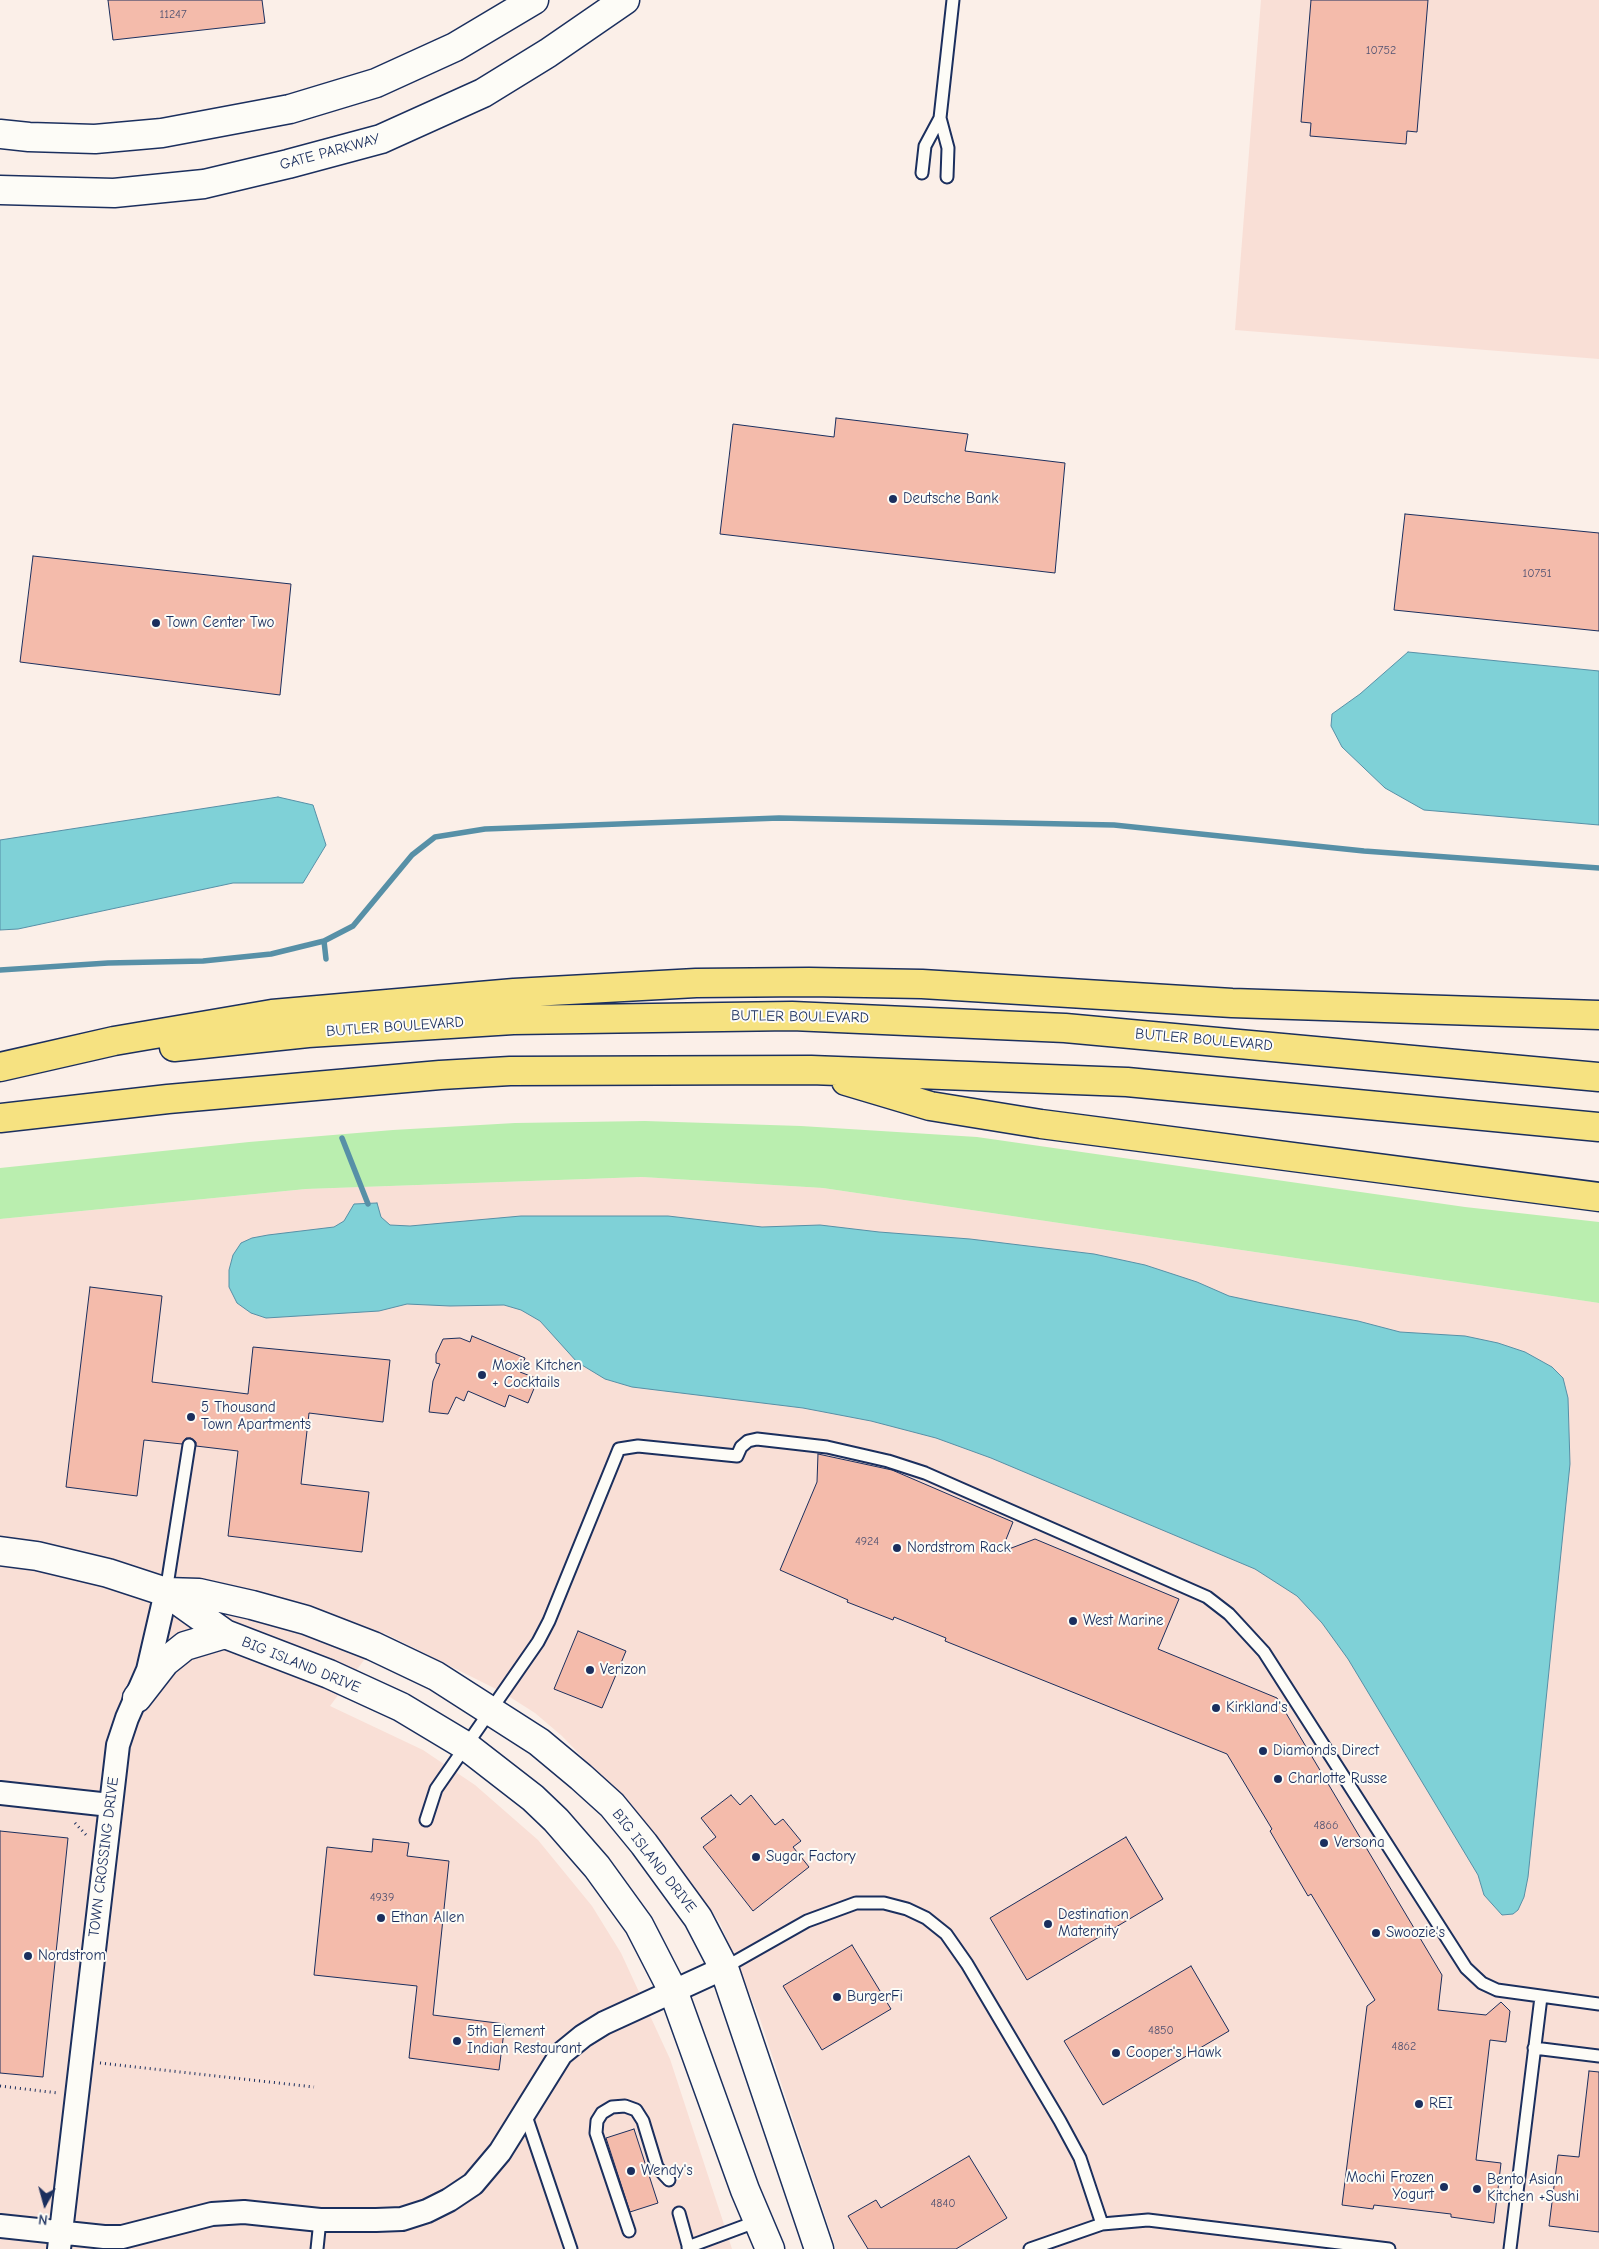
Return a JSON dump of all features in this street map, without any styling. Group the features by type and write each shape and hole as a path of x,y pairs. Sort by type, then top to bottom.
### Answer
{"highway":[{"path":"0,1067 114,1041 272,1014 514,993 687,984 809,982 922,984 1232,1003 1599,1015"},
{"name":"BUTLER BOULEVARD","path":"0,1067 288,1035 374,1028 522,1020 792,1016 1073,1028 1599,1077"},
{"path":"0,1118 168,1098 450,1074 519,1071 812,1070 1127,1082 1599,1127"},
{"path":"812,1070 930,1106 1214,1148 1599,1197"}],"street":[{"path":"0,134 29,138 95,139 162,133 290,109 376,84 455,47 534,0"},
{"name":"GATE PARKWAY","path":"0,190 114,192 204,184 288,164 381,138 483,93 548,53 625,0"},
{"name":"BIG ISLAND DRIVE","path":"0,1551 37,1556 99,1571 166,1592 199,1593 306,1620 384,1650 436,1676 539,1742 612,1805 644,1844 698,1918 724,1968 819,2249"},
{"name":"BIG ISLAND DRIVE","path":"166,1592 225,1634 328,1674 401,1707 466,1746 533,1798 597,1867 639,1925 674,1993 758,2222 770,2249"},
{"name":"TOWN CROSSING DRIVE","path":"60,2241 118,1745 127,1718 148,1670 166,1592"},
{"path":"137,1698 165,1662 185,1646 225,1634"},
{"path":"0,1793 110,1805"},
{"path":"0,2226 60,2241 122,2237 212,2214 244,2212 320,2220 402,2219 427,2211 449,2200 473,2184 500,2152 562,2054 583,2036 604,2023 674,1993 724,1968"}],"lane":[{"path":"947,177 948,148 940,118 952,0"},
{"path":"922,172 925,146 940,118"},
{"path":"426,1820 436,1789 538,1642 549,1621 619,1449 638,1446 737,1456 741,1447 748,1441 757,1438 827,1446 888,1461 925,1473 1207,1597 1229,1614 1264,1652 1466,1968 1482,1983 1496,1990 1599,2004"},
{"path":"166,1592 189,1445"},
{"path":"724,1968 807,1921 856,1903 884,1903 926,1918 946,1934 967,1964 1060,2121 1080,2158 1102,2224"},
{"path":"1510,2249 1541,1997"},
{"path":"1534,2048 1599,2056"},
{"path":"629,2231 596,2133 597,2121 602,2113 612,2107 625,2106 636,2110 643,2120 657,2167 669,2180"},
{"path":"524,2112 571,2249"},
{"path":"679,2213 688,2248 758,2222"},
{"path":"317,2249 320,2220"},
{"path":"1030,2249 1102,2224 1148,2220 1389,2249"}],"path":[{"path":"67,1822 77,1824 91,1841"},
{"path":"82,1829 86,1826"},
{"path":"94,2062 314,2087"},
{"path":"57,2098 58,2084"},
{"path":"0,2086 58,2093"}],"shaded area":[{"path":"1261,0 1599,0 1599,359 1235,330"},
{"path":"642,1177 823,1188 1599,1303 1599,2249 836,2249 760,2019 720,1923 684,1873 639,1816 562,1736 535,1713 502,1692 384,1633 330,1706 423,1750 475,1785 538,1840 592,1906 621,1953 670,2059 732,2249 0,2249 0,1219 306,1189"}],"green space":[{"path":"645,1121 801,1126 977,1137 1465,1207 1599,1222 1599,1303 823,1188 642,1177 306,1189 0,1219 0,1168 249,1142 393,1130 515,1123"}],"water":[{"path":"1408,652 1599,671 1599,825 1424,810 1385,788 1342,747 1331,726 1332,714 1360,694"},
{"path":"278,797 313,805 326,845 303,883 233,883 18,929 0,930 0,840"},
{"path":"377,1203 381,1217 390,1225 410,1226 521,1216 668,1216 762,1227 820,1225 970,1239 1094,1254 1145,1265 1197,1282 1229,1296 1358,1321 1400,1332 1465,1336 1498,1343 1525,1352 1552,1367 1563,1378 1568,1398 1570,1464 1528,1877 1524,1897 1518,1910 1513,1914 1502,1915 1484,1895 1478,1875 1348,1659 1322,1623 1297,1596 1255,1569 991,1458 936,1438 871,1421 803,1408 632,1387 605,1379 577,1362 540,1321 521,1310 504,1305 450,1306 407,1304 379,1311 266,1318 251,1313 237,1303 229,1287 229,1270 233,1255 241,1243 252,1238 268,1235 334,1227 344,1221 354,1204"}],"building":[{"path":"108,0 262,0 265,23 113,40"},
{"path":"1311,0 1428,0 1417,132 1407,131 1406,144 1310,136 1311,123 1301,122"},
{"name":"Deutsche Bank","path":"836,418 968,434 965,451 1065,463 1055,573 720,534 733,424 834,437"},
{"path":"1405,514 1599,533 1599,631 1394,610"},
{"name":"Town Center Two","path":"33,556 291,584 280,695 20,662"},
{"name":"5 Thousand Town Apartments","path":"90,1287 162,1296 152,1382 248,1394 253,1347 390,1360 383,1422 309,1413 301,1484 369,1492 362,1552 228,1536 238,1451 196,1446 196,1442 191,1438 186,1438 182,1444 144,1440 137,1496 66,1487"},
{"name":"Moxie Kitchen + Cocktails","path":"472,1336 525,1358 520,1372 538,1379 528,1403 509,1395 505,1407 468,1391 464,1401 456,1397 448,1414 429,1412 433,1381 440,1364 436,1363 436,1354 443,1339 460,1338 470,1342"},
{"path":"818,1454 892,1470 1013,1522 1001,1552 1035,1539 1179,1599 1158,1649 1277,1698 1442,1975 1438,2010 1486,2015 1501,2002 1510,2011 1506,2042 1490,2040 1476,2160 1501,2163 1494,2223 1451,2217 1451,2214 1374,2205 1373,2209 1342,2205 1367,2006 1375,2000 1311,1894 1308,1896 1270,1831 1272,1829 1227,1754 945,1641 946,1638 894,1617 893,1620 847,1602 848,1600 780,1570 817,1482"},
{"name":"Verizon","path":"578,1631 626,1651 602,1708 554,1689"},
{"name":"Sugar Factory","path":"731,1795 740,1805 751,1795 775,1825 783,1819 801,1841 793,1847 809,1867 753,1911 703,1847 716,1837 701,1818"},
{"name":"Nordstrom","path":"0,1831 68,1838 43,2077 0,2073"},
{"path":"1126,1837 1163,1899 1027,1980 990,1918"},
{"name":"Ethan Allen","path":"373,1839 409,1843 407,1856 449,1861 433,2015 505,2024 499,2070 409,2058 417,1986 314,1975 327,1847 372,1852"},
{"name":"BurgerFi","path":"852,1945 891,2009 822,2050 783,1986"},
{"path":"1191,1966 1229,2031 1103,2105 1064,2041"},
{"path":"1589,2071 1599,2072 1599,2232 1549,2226 1558,2155 1579,2157"},
{"name":"Wendy's","path":"634,2129 658,2203 630,2212 606,2138"},
{"path":"969,2156 1007,2218 956,2249 868,2249 848,2216 876,2200 881,2208"}],"waterway":[{"path":"0,970 108,963 203,961 271,954 324,941 353,926 412,855 435,837 485,829 779,818 1114,825 1364,851 1599,868"},
{"path":"324,941 326,959"},
{"path":"342,1138 368,1204"}],"place":[{"name":"Deutsche Bank","path":"893,499"},
{"name":"Town Center Two","path":"156,623"},
{"name":"Moxie Kitchen + Cocktails","path":"482,1375"},
{"name":"5 Thousand Town Apartments","path":"191,1417"},
{"name":"Nordstrom Rack","path":"897,1548"},
{"name":"West Marine","path":"1073,1621"},
{"name":"Verizon","path":"590,1670"},
{"name":"Kirkland's","path":"1216,1708"},
{"name":"Diamonds Direct","path":"1263,1751"},
{"name":"Charlotte Russe","path":"1278,1779"},
{"name":"Versona","path":"1324,1843"},
{"name":"Sugar Factory","path":"756,1857"},
{"name":"Ethan Allen","path":"381,1918"},
{"name":"Destination Maternity","path":"1048,1924"},
{"name":"Swoozie's","path":"1376,1933"},
{"name":"Nordstrom","path":"28,1956"},
{"name":"BurgerFi","path":"837,1997"},
{"name":"5th Element Indian Restaurant","path":"457,2041"},
{"name":"Cooper's Hawk","path":"1116,2053"},
{"name":"REI","path":"1419,2104"},
{"name":"Wendy's","path":"631,2171"},
{"name":"Mochi Frozen Yogurt","path":"1444,2187"},
{"name":"Bento Asian Kitchen +Sushi","path":"1477,2189"}]}
